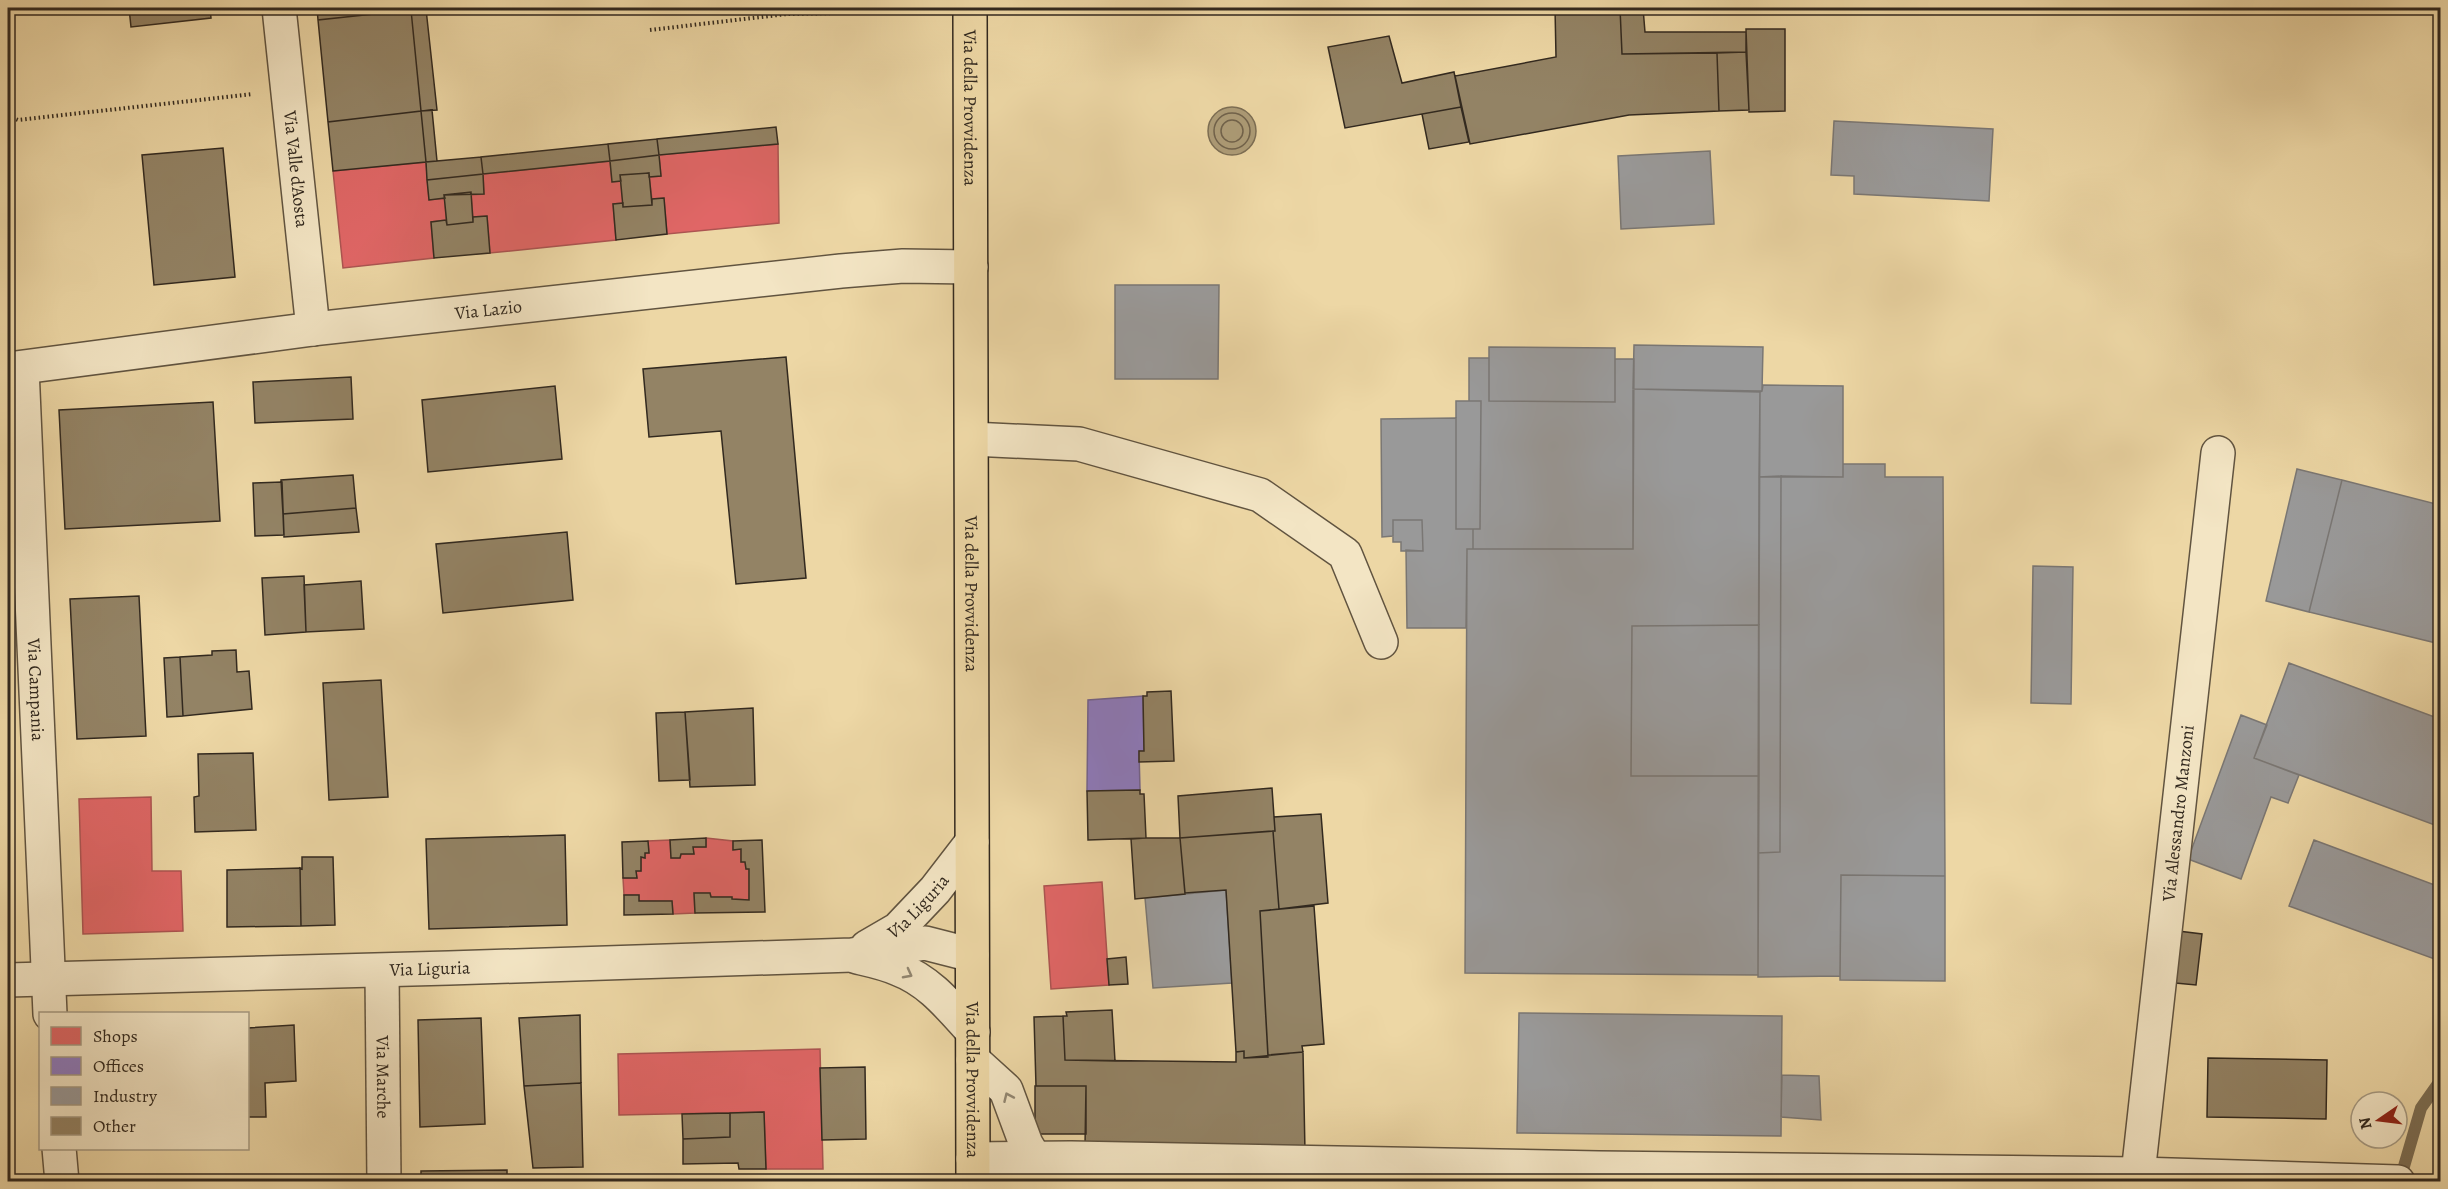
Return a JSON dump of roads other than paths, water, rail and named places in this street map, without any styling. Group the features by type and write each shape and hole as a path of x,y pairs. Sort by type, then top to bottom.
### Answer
{"main road":[{"name":"Via della Provvidenza","path":"970,8 973,1170"}],"street":[{"name":"Via Valle d'Aosta","path":"279,8 313,329"},
{"name":"Via Lazio","path":"15,368 313,329 841,270 903,266 971,267"},
{"name":"Via Campania","path":"15,368 50,1012"},
{"path":"972,440 1079,444 1260,495 1345,554 1382,642"},
{"name":"Via Alessandro Manzoni","path":"2138,1174 2218,453"},
{"name":"Via Liguria","path":"852,955 898,929 934,890 972,842"},
{"name":"Via Liguria","path":"8,980 382,972 852,955 925,943 972,955"},
{"name":"Via Liguria","path":"852,955 898,969 918,979 937,993 973,1046"},
{"name":"Via Marche","path":"382,972 384,1182"},
{"path":"973,1046 1006,1090 1030,1152"},
{"path":"59,1150 62,1182"},
{"path":"973,1170 1030,1152 1070,1170 1599,1175 2138,1174 2384,1180"}],"water":[{"path":"1227,107 1237,107 1249,114 1256,126 1256,136 1249,148 1237,155 1227,155 1212,144 1208,136 1208,126 1219,111"}],"waterway":[{"path":"2400,1180 2421,1108 2440,1081"}]}
